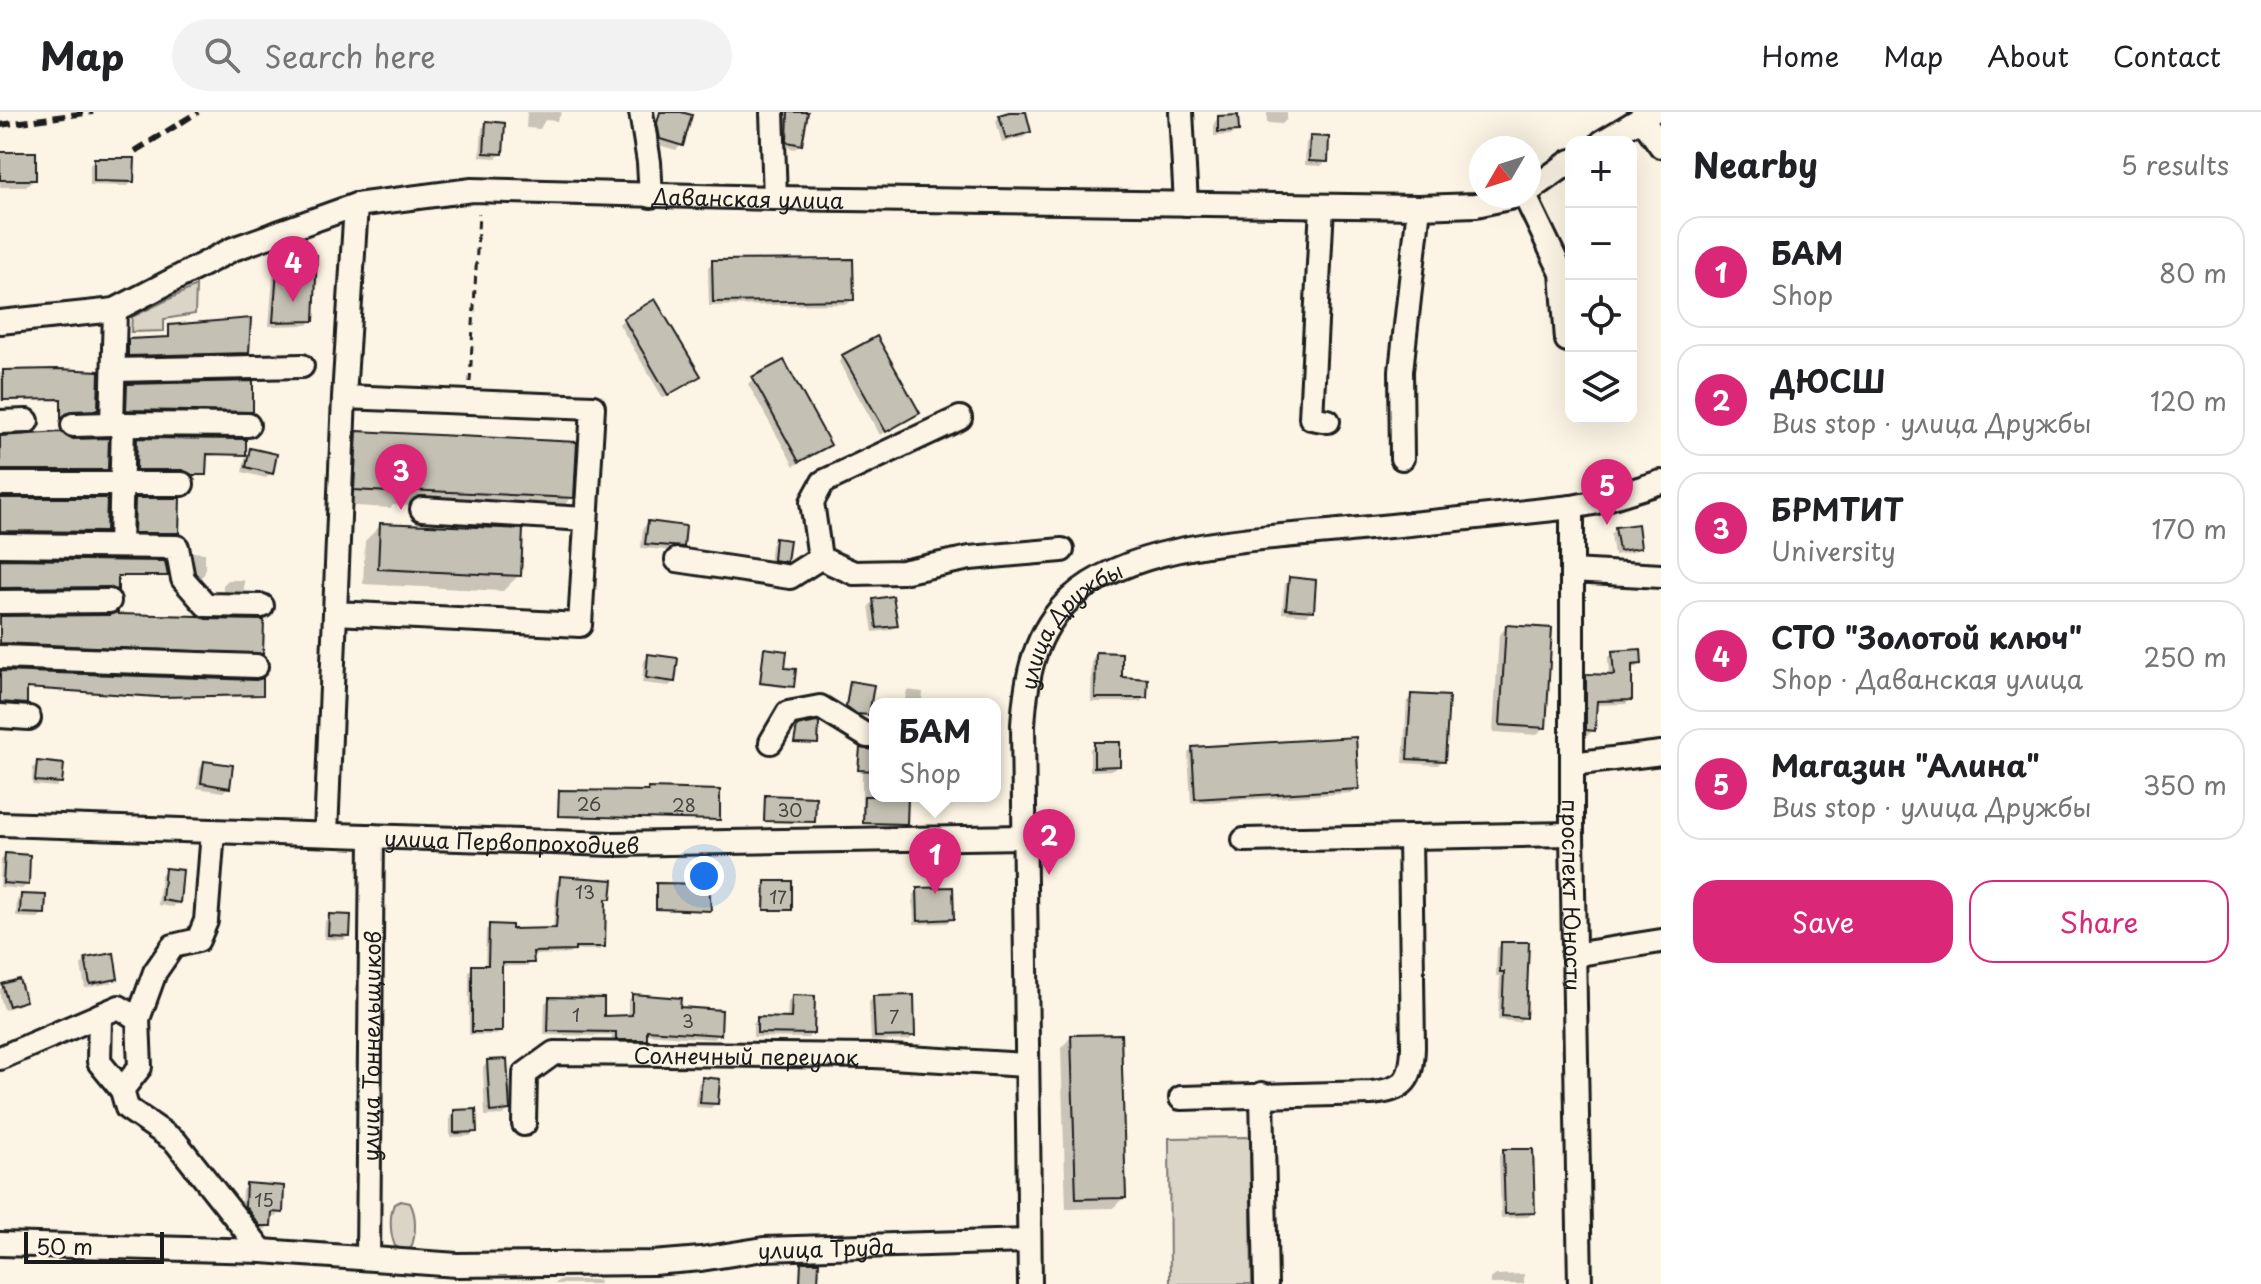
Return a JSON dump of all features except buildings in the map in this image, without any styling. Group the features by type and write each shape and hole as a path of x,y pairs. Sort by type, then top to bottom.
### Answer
{"street":[{"path":"641,112 651,196"},
{"path":"772,112 775,198"},
{"path":"1181,112 1186,204"},
{"path":"1612,136 1646,115 1661,146"},
{"path":"1541,184 1565,166"},
{"name":"Даванская улица","path":"0,322 115,310 233,249 356,205 472,190 775,198 1469,205"},
{"path":"326,834 344,397 356,205"},
{"path":"1322,206 1311,418 1328,421"},
{"path":"1402,458 1401,371 1419,207"},
{"path":"1533,208 1562,273 1565,313"},
{"path":"115,310 120,546"},
{"path":"114,370 302,366"},
{"path":"335,613 580,625 593,407 344,397"},
{"path":"820,558 812,502 823,482 960,418"},
{"path":"0,422 27,421"},
{"path":"73,425 248,425"},
{"name":"улица Дружбы","path":"1030,1284 1023,725 1030,668 1040,641 1059,610 1095,580 1134,563 1193,548 1572,507 1624,495 1661,482"},
{"path":"0,484 182,484"},
{"name":"проспект Юности","path":"1572,507 1573,955 1580,1284"},
{"path":"422,509 585,519"},
{"path":"0,545 177,547 183,579 206,605 262,606"},
{"path":"820,558 854,573 902,572 970,558 1062,550"},
{"path":"677,560 790,577 820,558"},
{"path":"1572,571 1661,576"},
{"path":"0,602 109,601"},
{"path":"0,657 256,666"},
{"path":"771,742 788,713 820,707 869,736"},
{"path":"0,716 29,718"},
{"path":"1572,764 1661,753"},
{"name":"улица Первопроходцев","path":"0,824 612,844 1025,837"},
{"path":"122,1090 140,1067 138,1019 155,972 173,946 198,940 206,921 213,831"},
{"path":"1244,840 1572,834"},
{"name":"улица Тоннельщиков","path":"368,1258 372,836"},
{"path":"1181,1098 1380,1092 1402,1084 1412,1073 1410,837"},
{"path":"1573,955 1661,941"},
{"path":"0,1058 119,1007 138,1019"},
{"path":"100,1015 99,1062 122,1090 127,1108 175,1141 262,1251"},
{"name":"Солнечный переулок","path":"524,1124 525,1074 554,1053 874,1056 1026,1065"},
{"path":"1262,1094 1266,1284"},
{"name":"улица Труда","path":"0,1244 262,1251 368,1258 450,1274 653,1263 764,1249 1029,1241"}],"path":[{"path":"470,394 479,213"}],"shaded area":[{"path":"196,286 195,314 164,319 164,331 131,332 132,317"},
{"path":"1250,1137 1252,1284 1170,1284 1169,1138"},
{"path":"401,1201 410,1203 415,1225 411,1248 403,1250 395,1246 391,1225 394,1204"}],"railway":[{"path":"0,125 93,112"},
{"path":"135,151 198,112"}],"place":[{"name":"СТО \"Золотой ключ\"","path":"293,302"},
{"name":"БРМТИТ","path":"401,510"},
{"name":"Магазин \"Алина\"","path":"1607,525"},
{"name":"ДЮСШ","path":"1049,875"},
{"name":"БАМ","path":"935,894"}]}
